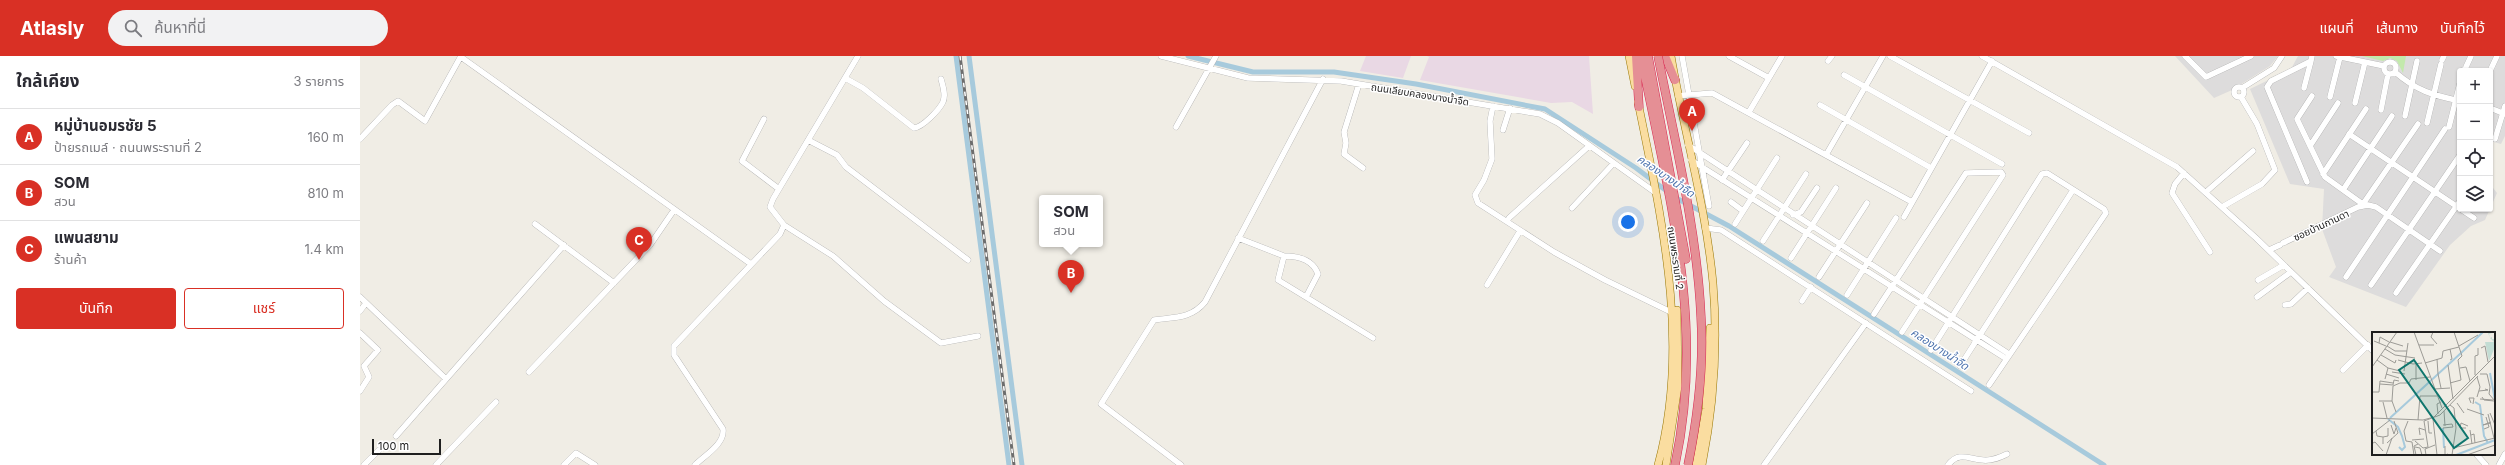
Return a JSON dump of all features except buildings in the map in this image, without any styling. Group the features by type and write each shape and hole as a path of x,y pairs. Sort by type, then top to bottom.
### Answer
{"highway":[{"path":"1636,56 1639,107"},
{"name":"ถนนพระรามที่ 2","path":"1641,56 1682,265 1688,344 1686,400 1677,465"},
{"path":"1648,56 1684,242 1690,290 1692,342 1690,389 1677,465"},
{"path":"1657,56 1694,239 1701,307 1700,383 1695,464"},
{"name":"ถนนพระรามที่ 2","path":"1657,56 1694,246 1702,337 1700,396 1695,464"},
{"path":"1665,56 1675,80"}],"main road":[{"name":"ถนนพระรามที่ 2","path":"1629,56 1668,266 1673,313 1670,396 1664,442 1658,465"},
{"path":"1671,56 1704,224 1710,263 1708,376 1695,464"},
{"path":"1666,465 1676,400 1679,351 1677,305 1668,266"}],"street":[{"path":"360,139 392,105 398,101 425,121 461,56 748,262"},
{"path":"858,56 808,140 776,186 770,207 784,225 833,256 884,300 941,343 957,338 969,340 978,336"},
{"name":"ถนนเลียบคลองบางน้ำจืด","path":"1162,56 1248,78 1323,79 1510,108 1544,116 1655,191"},
{"path":"1682,56 1709,206"},
{"path":"1728,56 1769,78"},
{"path":"1750,112 1782,56"},
{"path":"1826,155 1847,121 1883,56"},
{"path":"1890,56 2029,133"},
{"path":"1982,56 2163,157 2206,192 2269,250 2372,350"},
{"path":"2185,56 2206,77 2251,56"},
{"path":"2222,207 2262,184 2275,170 2257,124 2241,97 2236,97 2234,91 2237,88 2242,88 2274,68 2282,56"},
{"path":"2330,97 2338,56 2384,66"},
{"path":"2465,68 2471,56"},
{"path":"2491,68 2497,56"},
{"path":"1176,126 1216,57"},
{"path":"2304,88 2312,59"},
{"path":"2307,182 2267,87 2272,82 2312,59"},
{"path":"2427,123 2442,60"},
{"path":"2405,116 2417,61"},
{"path":"1904,217 1992,62"},
{"path":"2355,103 2366,62"},
{"path":"2384,66 2387,62 2392,62 2396,65 2395,72"},
{"path":"2384,66 2384,71 2388,74"},
{"path":"2395,72 2412,86 2434,96 2457,101"},
{"path":"2388,74 2395,72"},
{"path":"1844,74 2002,164"},
{"path":"2381,110 2388,74"},
{"path":"845,78 863,88 914,128 924,122 943,102 944,90 941,79"},
{"path":"1181,465 1101,404 1154,320 1181,317 1199,308 1323,79"},
{"path":"1359,84 1344,132 1346,143 1344,154 1363,168"},
{"path":"1678,96 1712,92 1912,202"},
{"path":"2312,96 2297,119 2323,174 2362,206 2374,206 2440,251"},
{"path":"2310,146 2338,103"},
{"path":"2346,277 2447,128 2457,103"},
{"path":"1820,105 1931,168"},
{"path":"1493,106 1490,121 1492,160 1475,198 1482,207 1520,231 1605,280 1673,313"},
{"path":"2496,139 2505,106"},
{"path":"1503,130 1510,108"},
{"path":"2323,174 2366,109"},
{"path":"2493,109 2504,114"},
{"path":"2343,190 2392,116"},
{"path":"764,119 742,161 776,186"},
{"path":"2362,206 2418,124"},
{"path":"2349,134 2474,218"},
{"path":"808,140 837,155 846,167 968,260"},
{"path":"1722,180 1747,142"},
{"path":"1688,145 1700,155 1755,191 1924,299 1950,320"},
{"path":"1509,218 1589,146"},
{"path":"2206,192 2253,151"},
{"path":"1735,224 1777,158"},
{"path":"2371,285 2457,159"},
{"path":"1691,160 1920,305 1950,320 2007,356"},
{"path":"1572,208 1613,164"},
{"path":"1712,173 1716,165"},
{"path":"1874,314 1966,173 2001,172 2003,176 1902,332"},
{"path":"1930,350 2044,173 2047,173 2105,210 2106,215 2007,356 1989,385"},
{"path":"2184,173 2175,184 2172,193 2210,252"},
{"path":"1763,242 1806,174"},
{"path":"1793,215 1801,212 1817,188"},
{"path":"1791,258 1836,188"},
{"path":"1960,366 2074,190"},
{"path":"1731,202 1744,210"},
{"path":"1819,277 1867,202"},
{"name":"ซอยบ้านกานดา","path":"2269,250 2362,206"},
{"path":"2396,293 2456,207"},
{"path":"529,372 650,245 674,210"},
{"path":"1847,295 1896,218"},
{"path":"535,224 614,283"},
{"path":"1704,224 1721,230 1971,391"},
{"path":"695,465 721,442 724,436 723,429 673,350 748,262 780,234 784,225"},
{"path":"1487,285 1520,231"},
{"path":"1238,238 1284,256 1304,259 1317,270 1318,274 1315,282 1306,297"},
{"path":"396,436 564,245"},
{"path":"1284,256 1278,280 1373,338"},
{"path":"2258,280 2284,265"},
{"path":"2257,297 2291,272"},
{"path":"1802,301 1810,287"},
{"path":"2285,305 2291,304 2308,288"},
{"path":"360,297 446,379"},
{"path":"360,311 366,303"},
{"path":"1764,465 1866,323"},
{"path":"360,333 378,350 364,366 370,377 360,391"},
{"path":"2343,370 2368,346"},
{"path":"436,465 496,402"},
{"path":"364,465 379,450"},
{"path":"564,465 576,452 595,465"},
{"path":"1948,465 1958,457 1966,456 1992,460 2007,454"},
{"path":"2499,465 2505,454"},
{"path":"2477,455 2486,465"}],"shaded area":[{"path":"1366,56 1411,56 1403,78 1360,71"},
{"path":"1427,56 1589,56 1593,114 1572,102 1551,103 1420,80 1429,57"},
{"path":"2175,56 2278,56 2270,66 2232,90 2214,98"},
{"path":"2298,56 2505,56 2505,136 2501,144 2493,142 2493,68 2457,68 2457,212 2489,212 2485,220 2471,226 2450,245 2406,307 2329,277 2336,267 2322,229 2324,189 2290,184 2250,89 2291,69"},
{"path":"2493,188 2497,193 2493,202"}],"green space":[{"path":"2362,56 2406,56 2403,73 2397,61 2390,58 2383,61"}],"waterway":[{"path":"956,56 1009,465"},
{"path":"969,56 1022,465"},
{"name":"คลองบางน้ำจืด","path":"1188,56 1253,72 1334,72 1416,84 1545,109 1636,168 1676,198 1729,226 2104,465"}],"railway":[{"path":"960,56 1014,465"}],"place":[{"name":"หมู่บ้านอมรชัย 5","path":"1692,131"},
{"name":"แพนสยาม","path":"639,260"},
{"name":"SOM","path":"1071,293"}]}
